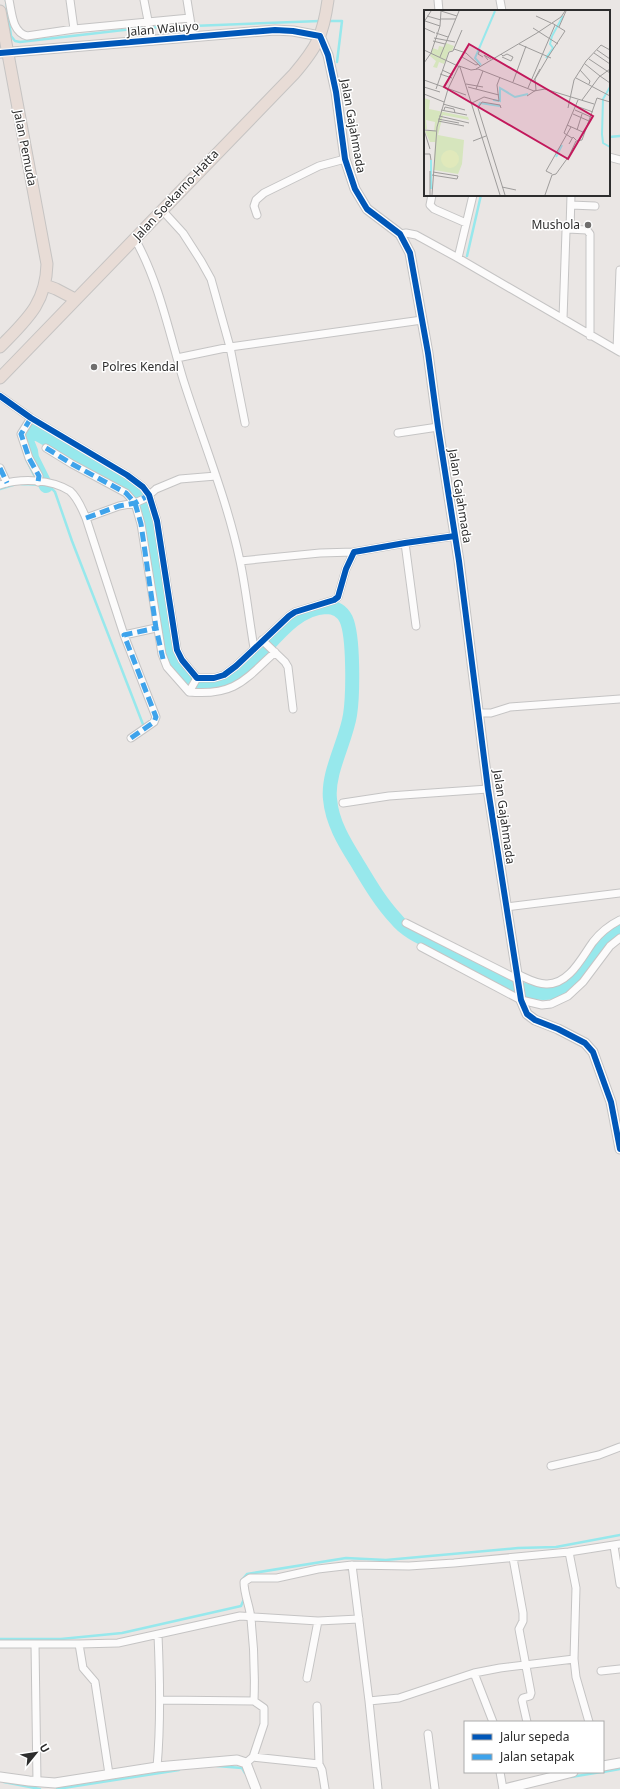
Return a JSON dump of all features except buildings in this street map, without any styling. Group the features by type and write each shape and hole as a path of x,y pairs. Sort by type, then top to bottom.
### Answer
{"highway":[{"name":"Jalan Soekarno-Hatta","path":"0,378 26,349 135,239 218,151 294,74 312,52 321,33 327,14 328,0"},
{"name":"Jalan Pemuda","path":"0,11 4,52 47,264 45,285"},
{"path":"0,347 32,313 41,297 45,285 75,299"}],"street":[{"path":"9,0 14,25 22,35 27,36 74,29 150,24 190,19"},
{"path":"70,0 74,29"},
{"path":"144,0 152,38"},
{"path":"187,0 193,35"},
{"path":"438,0 439,10"},
{"path":"500,0 502,10"},
{"name":"Jalan Waluyo","path":"4,52 152,38 276,30 321,33"},
{"name":"Jalan Gajahmada","path":"321,33 332,72 346,159 355,189 367,209 400,234 410,253 422,320 438,427 450,537 485,713 488,789 513,906 517,979 526,1000"},
{"path":"610,157 620,160"},
{"path":"257,215 254,206 256,200 264,193 319,166 346,159"},
{"path":"432,196 430,205 434,209 466,223"},
{"path":"458,258 473,196"},
{"path":"570,229 571,196"},
{"path":"571,205 595,206"},
{"path":"162,210 183,233 211,279 230,347 245,423"},
{"path":"563,319 566,231 570,229 587,230 590,234 590,336"},
{"path":"400,234 406,233 416,235 590,336 619,351 620,270"},
{"path":"135,239 153,276 177,358 216,476 240,560 254,648"},
{"path":"177,358 230,347 422,320"},
{"path":"0,385 26,349"},
{"path":"0,396 29,421 127,475 143,486 157,521 177,650 182,660 196,679"},
{"path":"29,421 22,434 29,458 42,482"},
{"path":"398,433 438,427"},
{"path":"46,448 126,493 136,502 141,524 156,628 162,654 167,667 190,691 219,692 231,689 242,683 274,651"},
{"path":"0,468 3,484 42,482 58,485 78,499 86,518 124,635 156,717 154,722 131,738"},
{"path":"86,518 119,506 136,502 148,497 151,492 156,489 180,479 216,476"},
{"path":"240,560 320,553 354,552 450,537"},
{"path":"404,543 416,626"},
{"path":"196,679 214,678 224,675 236,666 295,612 334,600 338,597 346,569 354,552"},
{"path":"124,635 156,628"},
{"path":"263,641 285,662 288,667 293,709"},
{"path":"190,691 196,679"},
{"path":"485,713 510,707 620,699"},
{"path":"344,803 389,796 488,789"},
{"path":"513,906 620,893"},
{"path":"406,923 517,979 547,984 556,982 574,969 602,932 620,920"},
{"path":"421,947 526,1000 551,1004 568,996 583,982 610,946 620,938"},
{"path":"526,1000 527,1014 535,1020 558,1029 585,1043 593,1052 611,1102 620,1149"},
{"path":"551,1466 600,1455 620,1447"},
{"path":"254,1701 255,1676 251,1617 244,1591 244,1582 247,1579 260,1577 277,1578 318,1569 352,1565 420,1566 514,1558 617,1545 620,1584"},
{"path":"568,1552 576,1588 574,1659 576,1676 589,1721"},
{"path":"514,1558 523,1613 523,1621 519,1629 531,1693 530,1696 523,1698 522,1700 527,1721"},
{"path":"352,1565 369,1701 378,1789"},
{"path":"0,1644 79,1644 123,1642 240,1616 318,1621 359,1619"},
{"path":"307,1678 318,1621"},
{"path":"157,1767 161,1700 158,1635"},
{"path":"35,1644 37,1782"},
{"path":"79,1644 82,1665 95,1682 109,1774"},
{"path":"369,1701 399,1698 474,1673 525,1664 574,1659"},
{"path":"602,1671 620,1669"},
{"path":"474,1673 493,1721"},
{"path":"161,1700 254,1701 264,1708 264,1724 249,1760 256,1789"},
{"path":"317,1706 319,1764 322,1770 325,1789"},
{"path":"428,1734 435,1789"},
{"path":"0,1777 55,1783 157,1767 228,1760 319,1764"},
{"path":"604,1766 620,1763"},
{"path":"500,1773 503,1789 543,1775 563,1773"}],"waterway":[{"path":"6,0 11,36 15,41 20,42 141,28 320,21"},
{"path":"327,21 342,21 337,62"},
{"path":"610,137 620,136"},
{"path":"467,256 481,196"},
{"path":"46,486 32,458 25,436 28,429 120,480 139,495 145,506 148,519 159,601 168,643 175,662 185,677 196,687 224,680 241,672 279,633 301,615 313,609 326,607 335,609 342,614 349,627 352,652 352,694 348,725 331,779 331,807 333,816 343,839 370,884 390,912 406,928 418,936 513,986 535,992 552,992 565,987 575,978 606,941 620,930"},
{"path":"21,484 49,487 55,492 72,541 144,727"},
{"path":"0,489 13,485"},
{"path":"242,1580 247,1574 346,1558 386,1560 518,1548 556,1547 620,1535"},
{"path":"0,1639 61,1639 122,1633 241,1606 244,1599"},
{"path":"217,1766 242,1768 245,1773"},
{"path":"604,1772 620,1769"},
{"path":"57,1789 179,1770"},
{"path":"571,1777 595,1773"},
{"path":"4,1782 40,1789"}],"marked path":[{"path":"31,418 21,434 29,458 39,476 38,482"},
{"path":"46,448 126,493 135,503 141,524 156,628 163,659"},
{"path":"0,468 7,483"},
{"path":"86,518 119,506 135,503 149,495"},
{"path":"131,738 154,722 156,717 124,635 156,628"}],"cycle path":[{"path":"0,53 275,30 293,31 320,36 328,55 336,92 345,159 355,189 367,209 400,234 410,253 428,353 459,561 488,789 521,1000 527,1014 535,1020 558,1029 585,1043 593,1052 611,1102 620,1149"},
{"path":"0,396 31,418 127,475 143,487 149,495 157,521 177,650 182,660 197,678 214,678 224,675 236,666 289,616 295,612 334,600 338,597 346,569 354,552 455,536"}],"place":[{"name":"Mushola","path":"588,225"},
{"name":"Polres Kendal","path":"94,367"}]}
